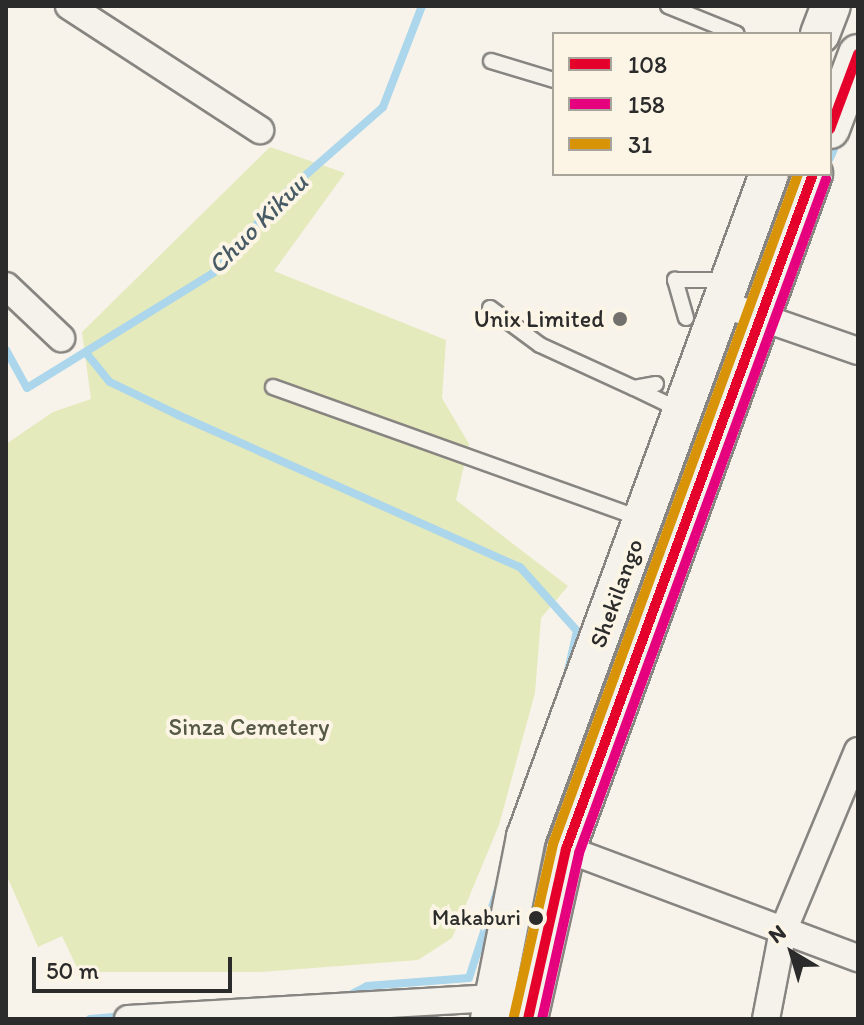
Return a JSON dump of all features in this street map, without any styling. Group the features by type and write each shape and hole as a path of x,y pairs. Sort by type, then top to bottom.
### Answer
{"main road":[{"path":"821,32 831,6"},
{"path":"832,124 858,54"},
{"name":"Shekilango","path":"491,1007 526,837 643,519 676,398 713,300 768,176"},
{"name":"Shekilango","path":"529,1008 566,849 812,176"},
{"path":"676,398 727,409"}],"street":[{"path":"69,6 260,130"},
{"path":"6,286 61,338"},
{"path":"713,300 858,351"},
{"path":"766,1019 783,931 858,751"},
{"path":"566,849 858,958"},
{"path":"128,1019 529,1008"}],"lane":[{"path":"668,6 732,32"},
{"path":"491,61 552,79"},
{"path":"490,308 540,345 634,388 676,398"},
{"path":"273,387 643,519"},
{"path":"634,388 676,398"}],"green space":[{"name":"Sinza Cemetery","path":"270,147 345,173 274,271 446,340 442,398 469,444 456,500 568,586 541,618 535,693 499,825 452,938 418,960 261,972 79,972 62,936 38,947 6,874 6,444 53,412 91,399 82,332"}],"waterway":[{"name":"Chuo Kikuu","path":"6,350 27,388 213,273 283,195 383,107 422,6"},
{"path":"832,154 838,140"},
{"path":"87,354 110,382 520,567 577,631 568,671"},
{"path":"340,1000 367,986 469,978 498,889"},
{"path":"90,1019 125,1016"},
{"path":"379,1016 435,1019"}],"transit line":[{"name":"108","path":"832,124 858,54"},
{"name":"31","path":"514,1016 553,844 797,176"},
{"name":"108","path":"528,1019 566,849 812,176"},
{"name":"158","path":"542,1019 579,853 826,179"}],"place":[{"name":"Unix Limited","path":"620,319"},
{"name":"Makaburi","path":"536,918"}]}
